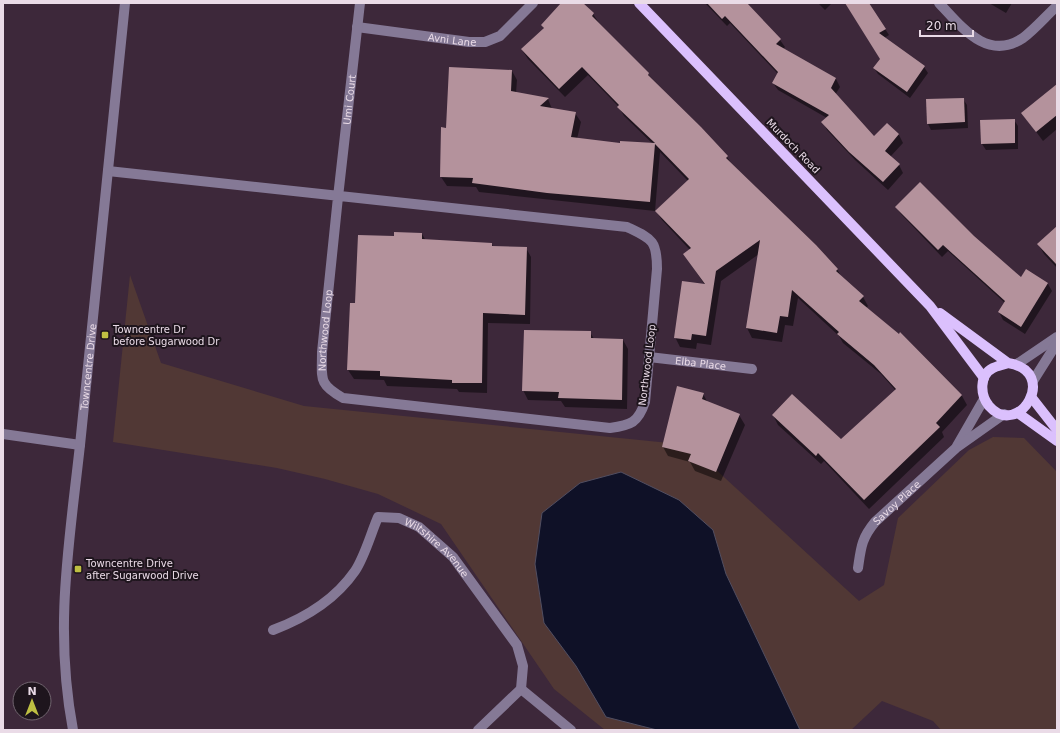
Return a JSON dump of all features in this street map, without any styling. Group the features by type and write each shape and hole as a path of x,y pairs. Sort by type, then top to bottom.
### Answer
{"main road":[{"name":"Murdoch Road","path":"639,3 930,306 984,378"},
{"name":"Murdoch Road","path":"930,306 1012,364 1026,370 1033,381"},
{"path":"1012,364 991,368 984,378 982,388 984,399 990,407 998,413 1018,413 1026,407 1032,398 1033,381"},
{"path":"1032,398 1057,430"},
{"path":"1018,413 1057,441"}],"street":[{"name":"Towncentre Drive","path":"73,730 68,702 64,658 63,603 125,3"},
{"name":"Umi Court","path":"338,197 360,3"},
{"name":"Avni Lane","path":"357,27 469,42 485,42 500,36 533,3"},
{"path":"939,3 968,34 980,43 992,45 1009,44 1023,38 1057,6"},
{"name":"Northwood Loop","path":"108,171 627,227 649,238 657,251 657,269 645,402 641,414 630,425 610,428 343,398 327,389 322,375 338,197"},
{"path":"1012,364 1057,337"},
{"path":"1033,381 1057,343"},
{"name":"Elba Place","path":"649,356 752,369"},
{"name":"Savoy Place","path":"956,448 984,399"},
{"name":"Savoy Place","path":"858,568 861,544 865,534 875,522 956,448 1004,414"},
{"path":"3,434 80,445"},
{"name":"Wiltshire Avenue","path":"273,630 295,622 330,600 355,571 378,517 399,518 419,527 453,557 517,645 523,666 521,689"},
{"path":"478,730 521,689 571,730"}],"shaded area":[{"path":"130,275 161,363 304,406 689,445 859,601 884,585 898,518 969,450 993,437 1024,438 1057,472 1057,730 941,730 933,721 882,701 851,730 605,730 554,689 441,524 378,494 325,479 277,468 113,442"}],"water":[{"path":"621,472 679,500 713,530 726,574 800,730 657,730 606,717 576,666 544,623 535,564 542,513 580,483"}],"building":[{"path":"561,3 583,3 594,13 592,16 649,73 648,75 701,127 728,156 726,158 816,245 838,269 836,271 864,296 859,301 899,334 900,332 962,395 936,423 940,427 864,500 818,453 816,456 772,415 792,394 841,439 896,389 874,365 837,334 839,332 792,290 788,317 780,316 777,333 746,328 760,240 716,271 706,336 692,334 691,340 674,338 682,281 705,284 683,254 691,248 655,211 689,179 655,144 650,202 547,193 472,183 473,178 440,177 441,127 446,128 449,67 512,70 511,91 549,98 540,106 576,112 571,137 620,143 620,141 655,143 617,107 619,105 582,67 559,89 521,49 544,28 541,25"},
{"path":"707,3 747,3 781,39 776,44 836,78 831,88 874,136 887,123 899,134 885,151 900,164 883,182 849,152 821,122 829,115 772,83 778,72 725,16 722,19"},
{"path":"845,3 869,3 886,29 879,33 925,66 907,92 873,68 880,59"},
{"path":"1057,84 1057,115 1036,132 1021,113"},
{"path":"964,98 965,122 927,124 926,99"},
{"path":"1015,119 1015,143 981,144 980,120"},
{"path":"920,182 974,236 1021,277 1026,269 1048,283 1021,327 998,312 1005,301 943,245 938,250 895,207"},
{"path":"1057,226 1057,265 1037,244"},
{"path":"394,232 422,233 422,239 492,243 492,246 527,247 525,315 483,313 482,383 452,383 452,380 380,376 380,371 347,370 350,303 355,303 358,235 394,236"},
{"path":"524,330 591,331 591,338 623,339 622,400 558,398 559,392 522,391"},
{"path":"677,386 704,393 702,399 740,414 716,472 688,461 691,454 662,447"}],"place":[{"name":"Towncentre Dr before Sugarwood Dr","path":"105,335"},
{"name":"Towncentre Drive after Sugarwood Drive","path":"78,569"}]}
